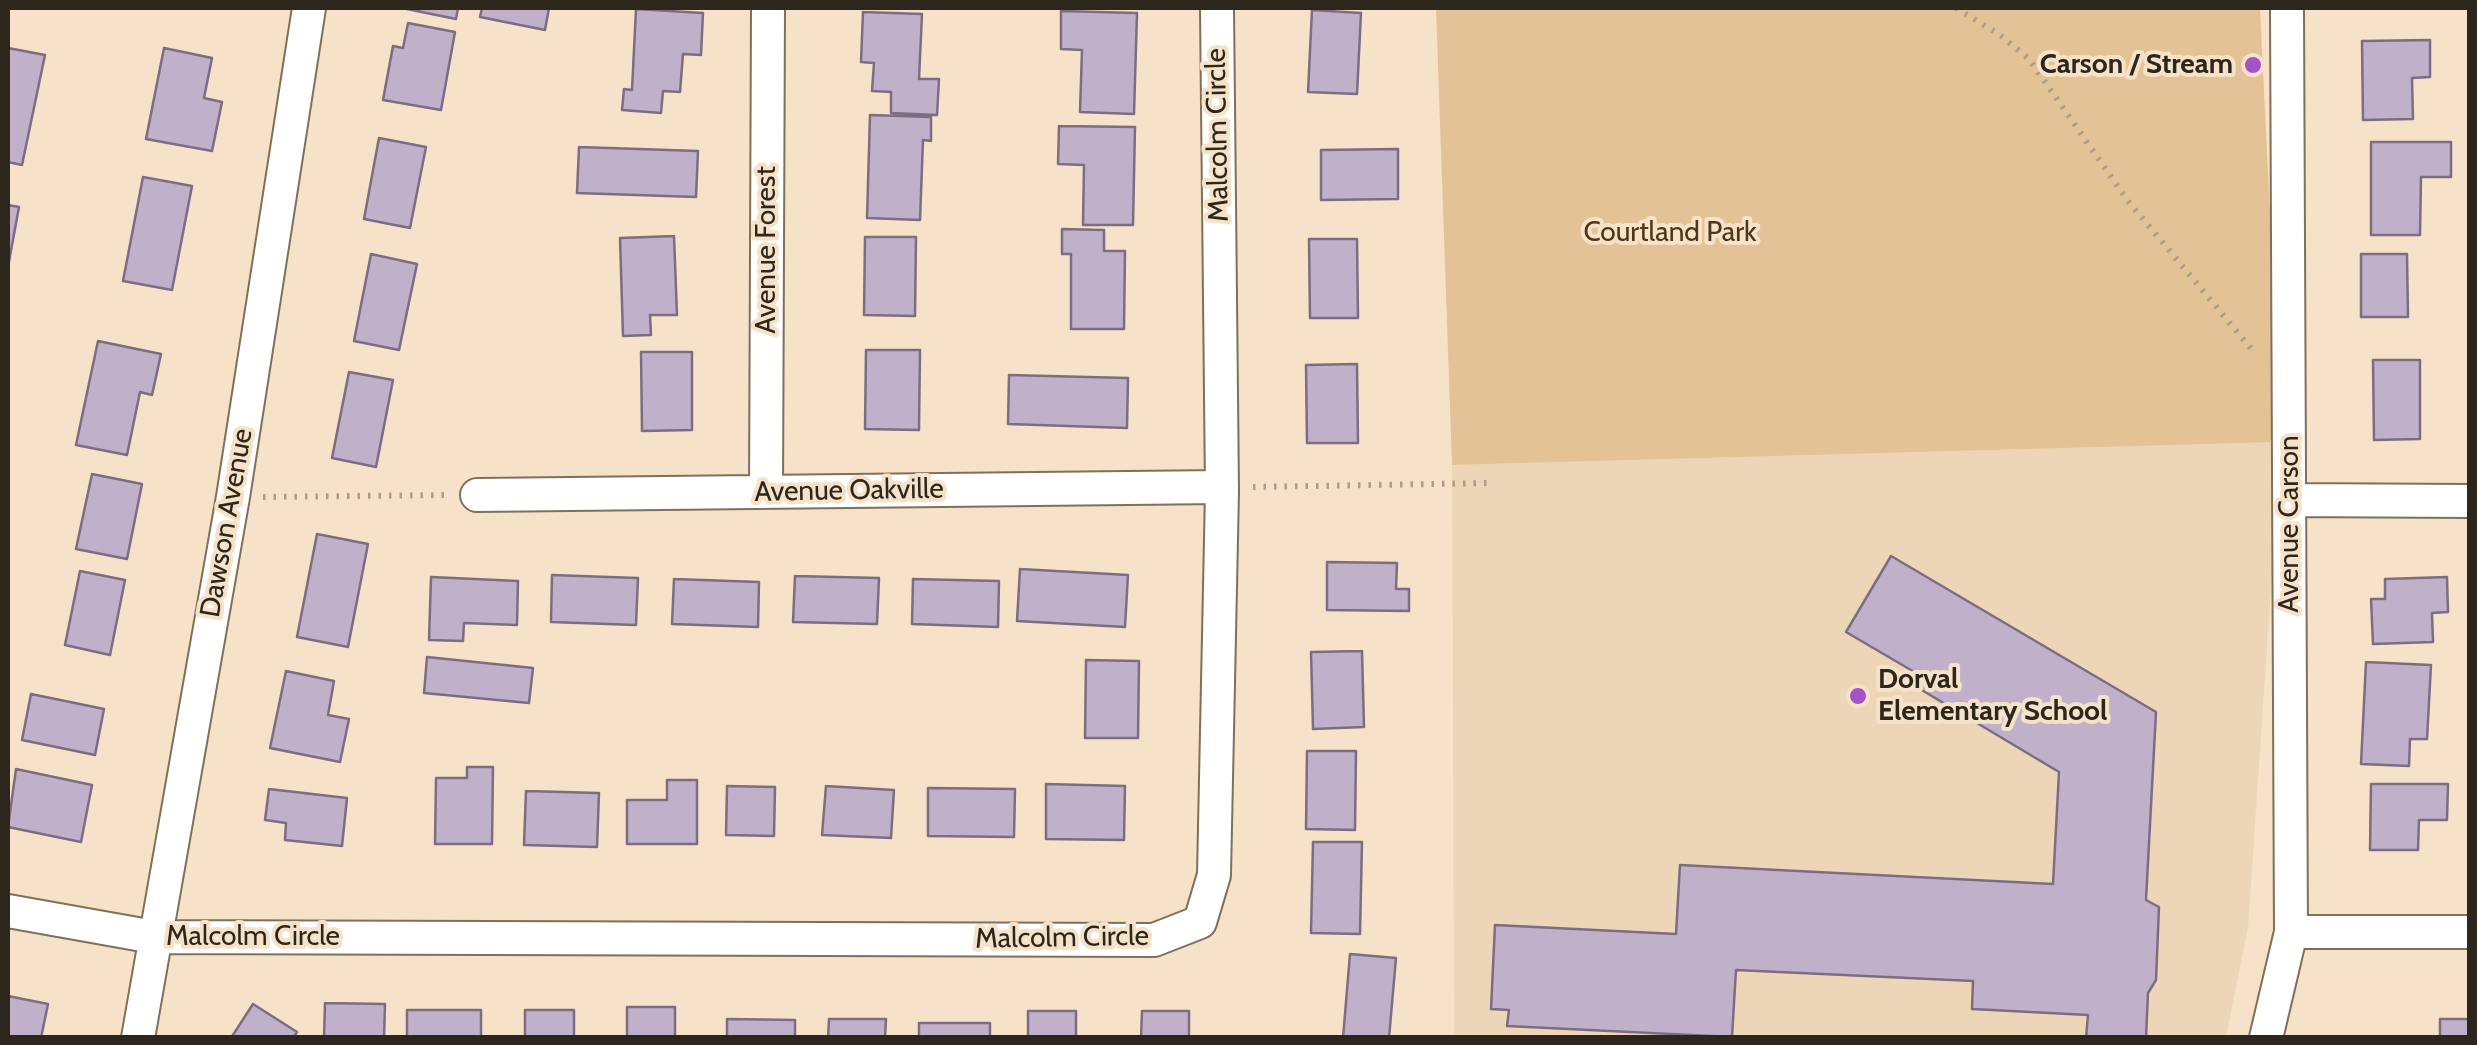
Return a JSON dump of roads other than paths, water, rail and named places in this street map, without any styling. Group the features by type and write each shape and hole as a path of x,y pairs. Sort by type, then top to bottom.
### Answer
{"street":[{"name":"Dawson Avenue","path":"138,1038 232,498 309,8"},
{"name":"Avenue Forest","path":"766,492 768,8"},
{"name":"Malcolm Circle","path":"8,911 154,937 1154,940 1200,922 1214,875 1221,487 1217,8"},
{"name":"Avenue Carson","path":"2266,1038 2292,932 2287,8"},
{"name":"Avenue Oakville","path":"477,495 1221,487"},
{"path":"2290,500 2470,502"},
{"path":"2292,932 2470,932"}],"place":[{"name":"Carson / Stream","path":"2253,65"},
{"name":"Dorval Elementary School","path":"1858,696"}],"park label":[{"name":"Courtland Park","path":"1670,233"}]}
